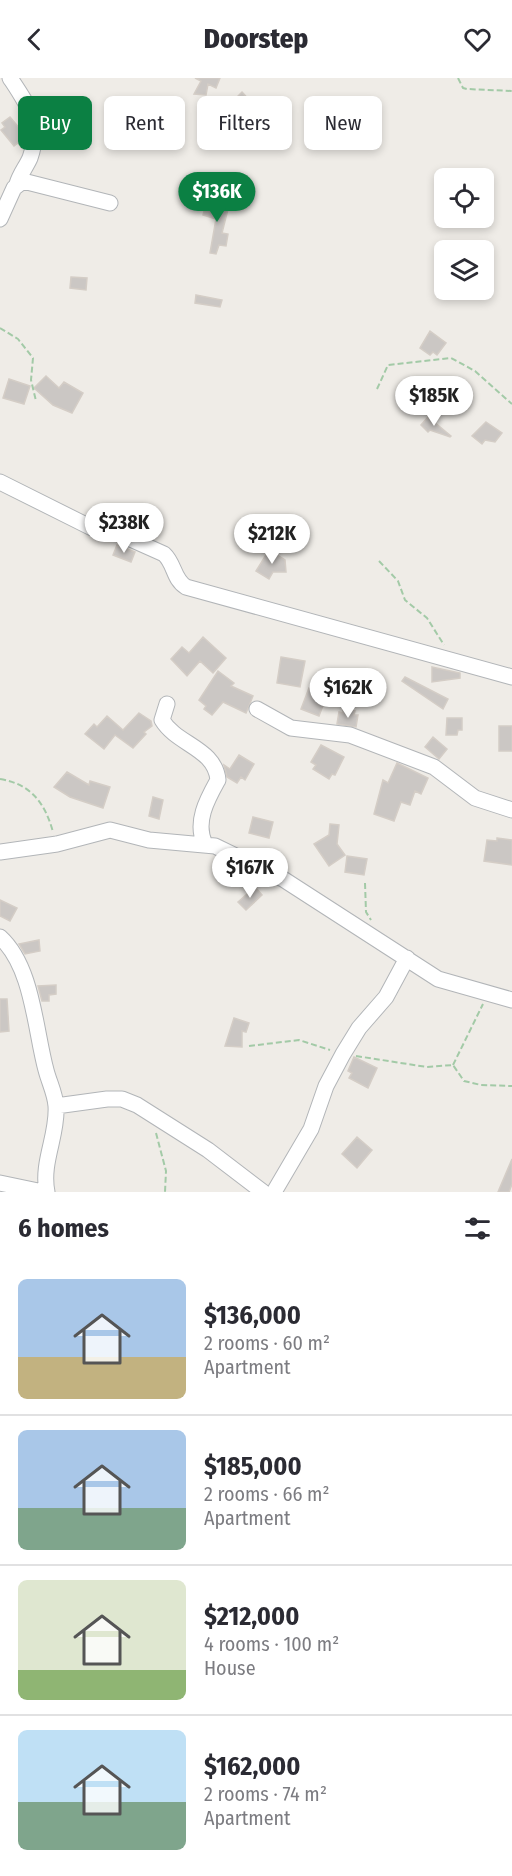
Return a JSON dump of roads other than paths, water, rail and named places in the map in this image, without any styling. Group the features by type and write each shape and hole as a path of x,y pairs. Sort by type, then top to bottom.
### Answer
{"street":[{"path":"0,219 30,157 34,124 30,107 10,78"},
{"path":"17,184 23,181 44,185 110,203"},
{"path":"0,482 92,528"},
{"path":"117,533 164,554 170,559 180,582 186,587 268,611 314,620 512,678"},
{"path":"167,704 162,720 168,729 207,755 218,774 218,780 203,813 201,833 205,844"},
{"path":"258,709 291,728 350,735 434,767 475,798 512,810"},
{"path":"0,852 57,844 110,830 123,831 149,840 205,844 229,851 284,879 438,979 512,1000"},
{"path":"0,937 25,980 34,1009 46,1071 56,1106 45,1167 45,1192 0,1183"},
{"path":"274,1192 311,1129 326,1086 342,1054 359,1029 386,997 407,958"},
{"path":"56,1106 107,1099 122,1100 150,1114 208,1150 263,1192"}]}
